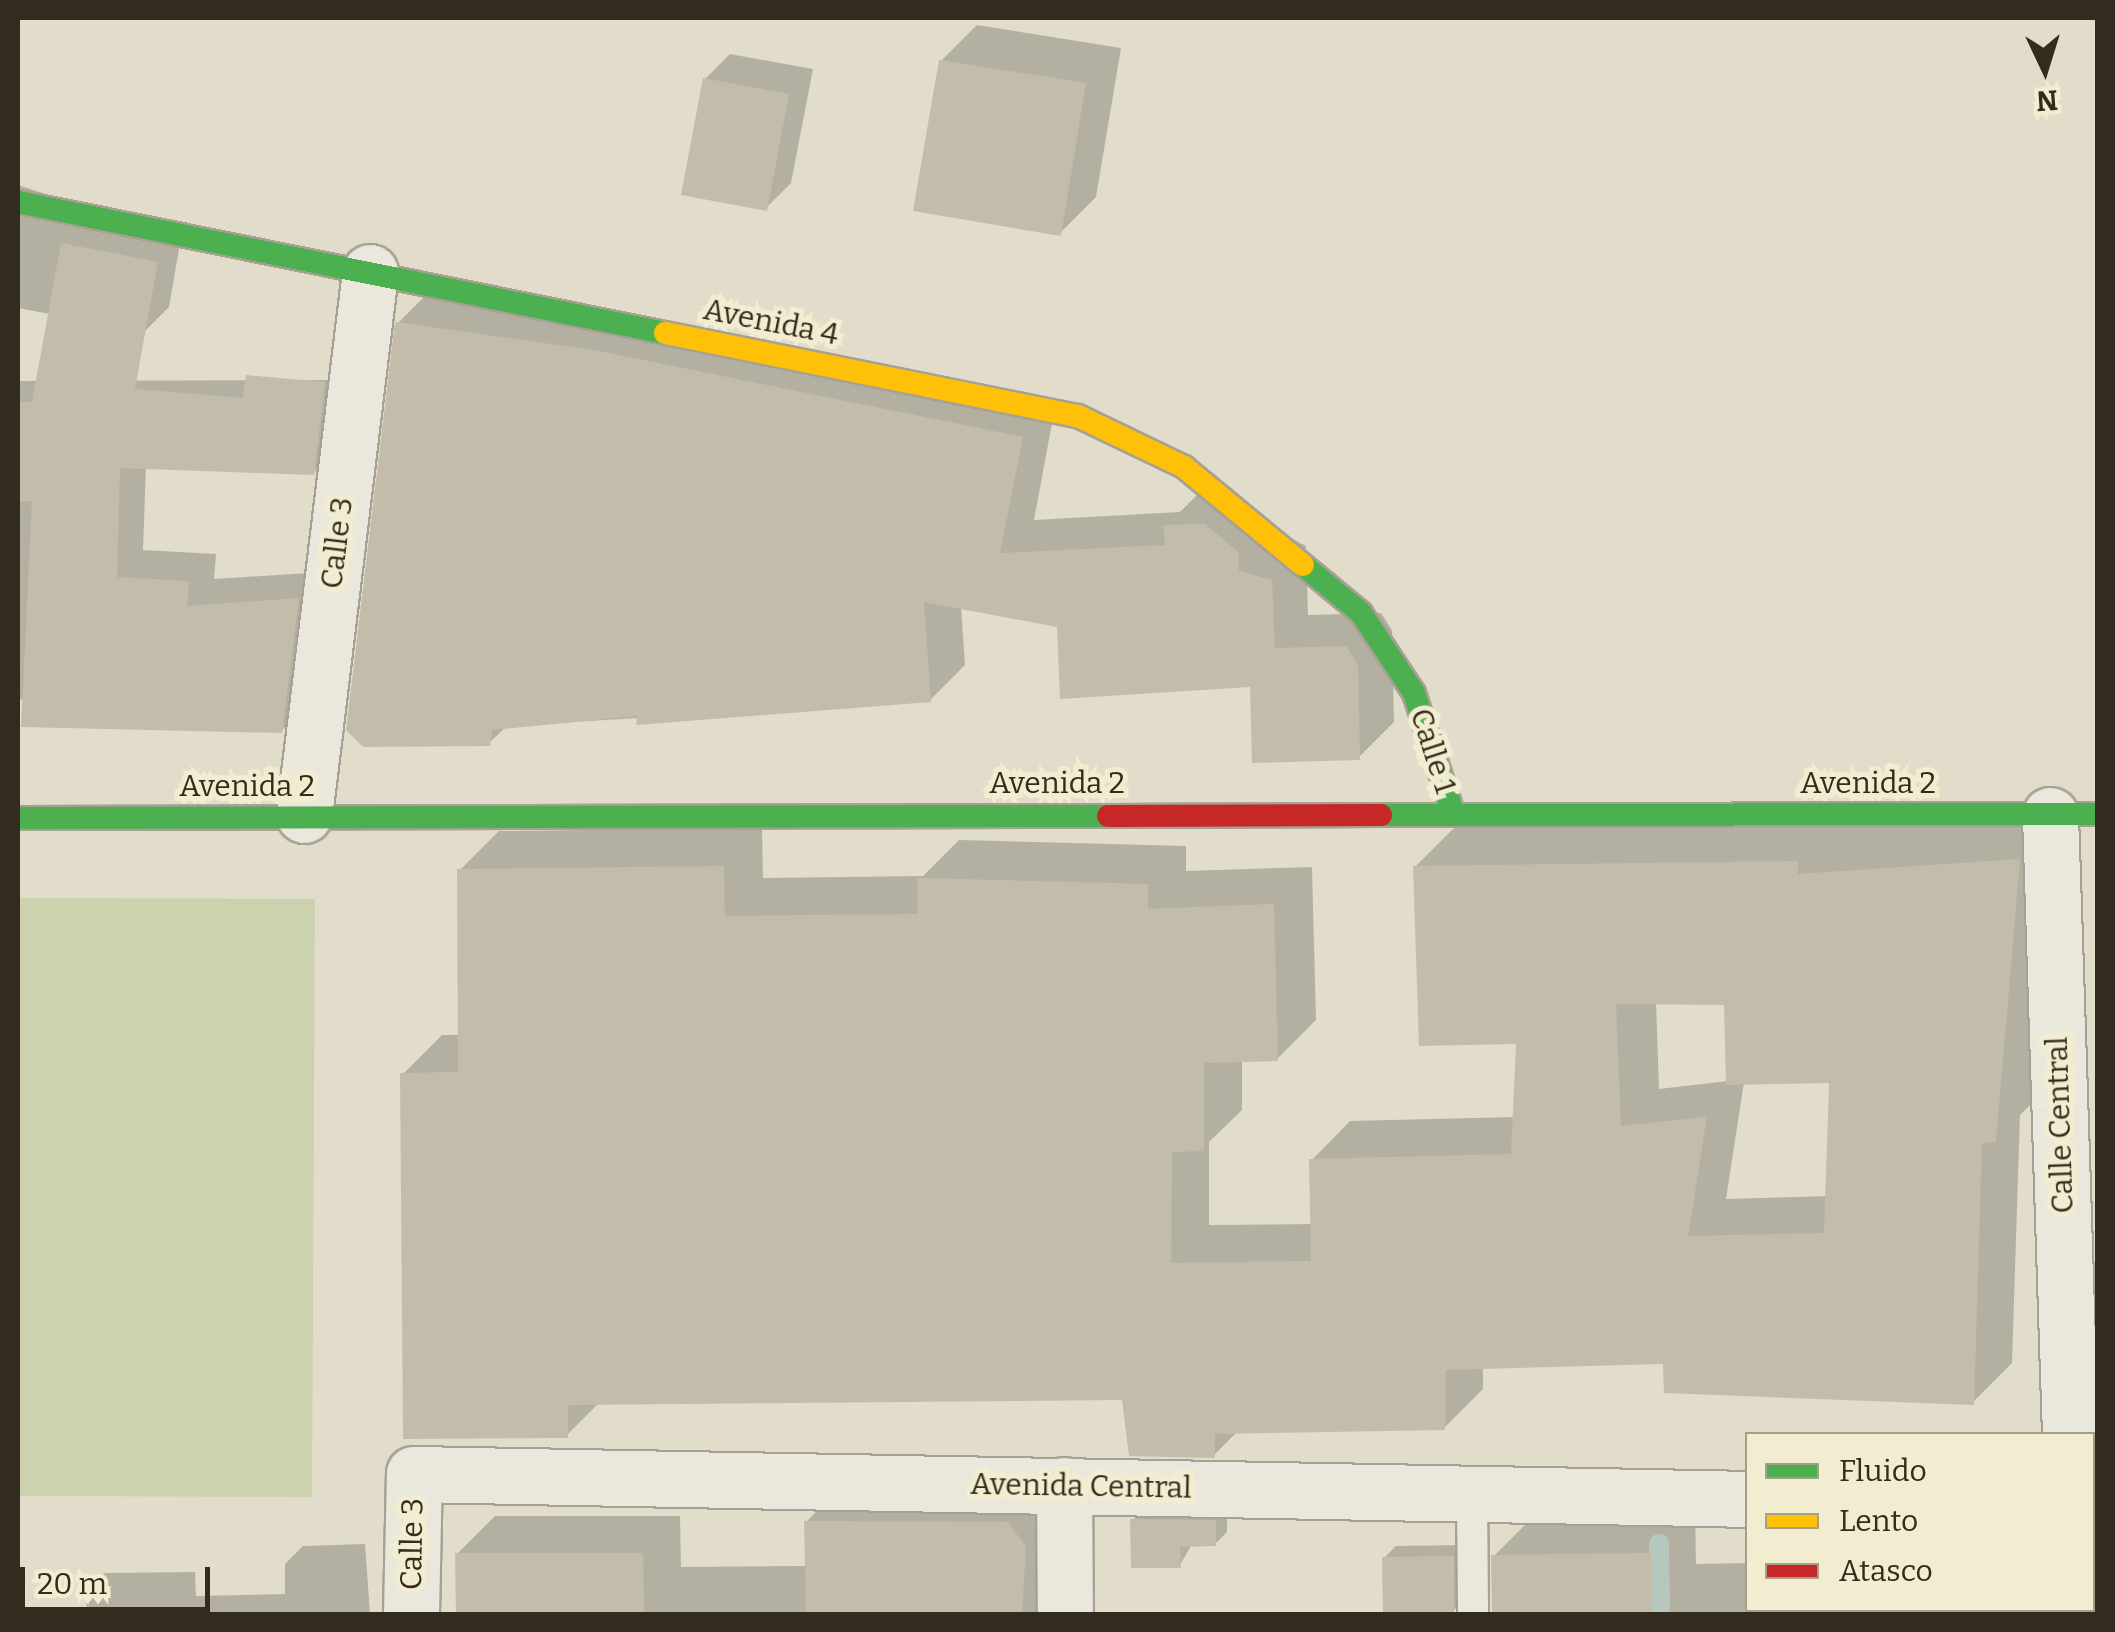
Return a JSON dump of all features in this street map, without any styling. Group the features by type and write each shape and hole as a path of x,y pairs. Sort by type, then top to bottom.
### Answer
{"main road":[{"name":"Avenida 4","path":"18,202 1078,416 1184,467 1285,542 1361,613 1414,693"},
{"name":"Calle 1","path":"1414,693 1452,810"},
{"name":"Avenida 2","path":"18,818 1452,810 2074,814"}],"street":[{"name":"Calle 3","path":"304,814 370,272"},
{"name":"Calle Central","path":"2070,1432 2074,814"},
{"name":"Calle 3","path":"411,1614 414,1474"},
{"name":"Avenida Central","path":"414,1474 1745,1498"},
{"path":"1064,1485 1065,1614"}],"lane":[{"path":"1472,1494 1473,1614"}],"green space":[{"path":"18,898 315,899 312,1497 18,1496"}],"building":[{"path":"939,60 1086,83 1061,236 913,211"},
{"path":"703,78 789,94 767,211 681,195"},
{"path":"61,243 158,262 135,389 243,398 246,375 325,382 314,475 120,468 117,577 189,581 187,606 299,598 282,733 21,727 32,501 18,501 18,402 32,402"},
{"path":"395,322 594,350 1023,437 1000,553 1165,545 1163,525 1205,524 1239,553 1239,571 1272,580 1275,648 1346,646 1358,665 1360,760 1252,763 1250,687 1060,699 1057,627 924,602 931,702 636,725 637,716 492,730 490,746 363,747 346,730"},
{"path":"2020,859 1996,1142 1982,1143 1974,1405 1664,1393 1663,1364 1446,1370 1445,1430 1215,1434 1215,1458 1129,1456 1122,1400 568,1405 568,1438 403,1439 400,1073 458,1072 457,869 724,866 725,916 918,914 917,878 1148,884 1148,909 1274,904 1278,1061 1204,1063 1204,1151 1172,1152 1171,1263 1311,1261 1309,1159 1511,1154 1516,1044 1419,1046 1413,866 1798,861 1798,874","holes":["1616,1004 1724,1005 1726,1085 1829,1083 1824,1233 1688,1236 1707,1117 1621,1126"]},
{"path":"1130,1519 1216,1520 1216,1546 1180,1547 1181,1568 1131,1568"},
{"path":"804,1521 1008,1522 1026,1547 1022,1614 806,1614"},
{"path":"455,1553 643,1553 644,1614 456,1614"},
{"path":"1651,1553 1652,1614 1492,1613 1491,1555"},
{"path":"1454,1556 1454,1613 1383,1613 1382,1557"}],"waterway":[{"path":"1659,1544 1660,1614"}],"traffic: fast":[{"path":"18,202 665,333"},
{"path":"1303,565 1361,613 1414,693 1452,810"},
{"path":"1381,815 2098,814"},
{"path":"18,818 1108,816"}],"traffic: slow":[{"path":"665,333 1078,416 1184,467 1303,565"}],"traffic: jam":[{"path":"1108,816 1381,815"}]}
